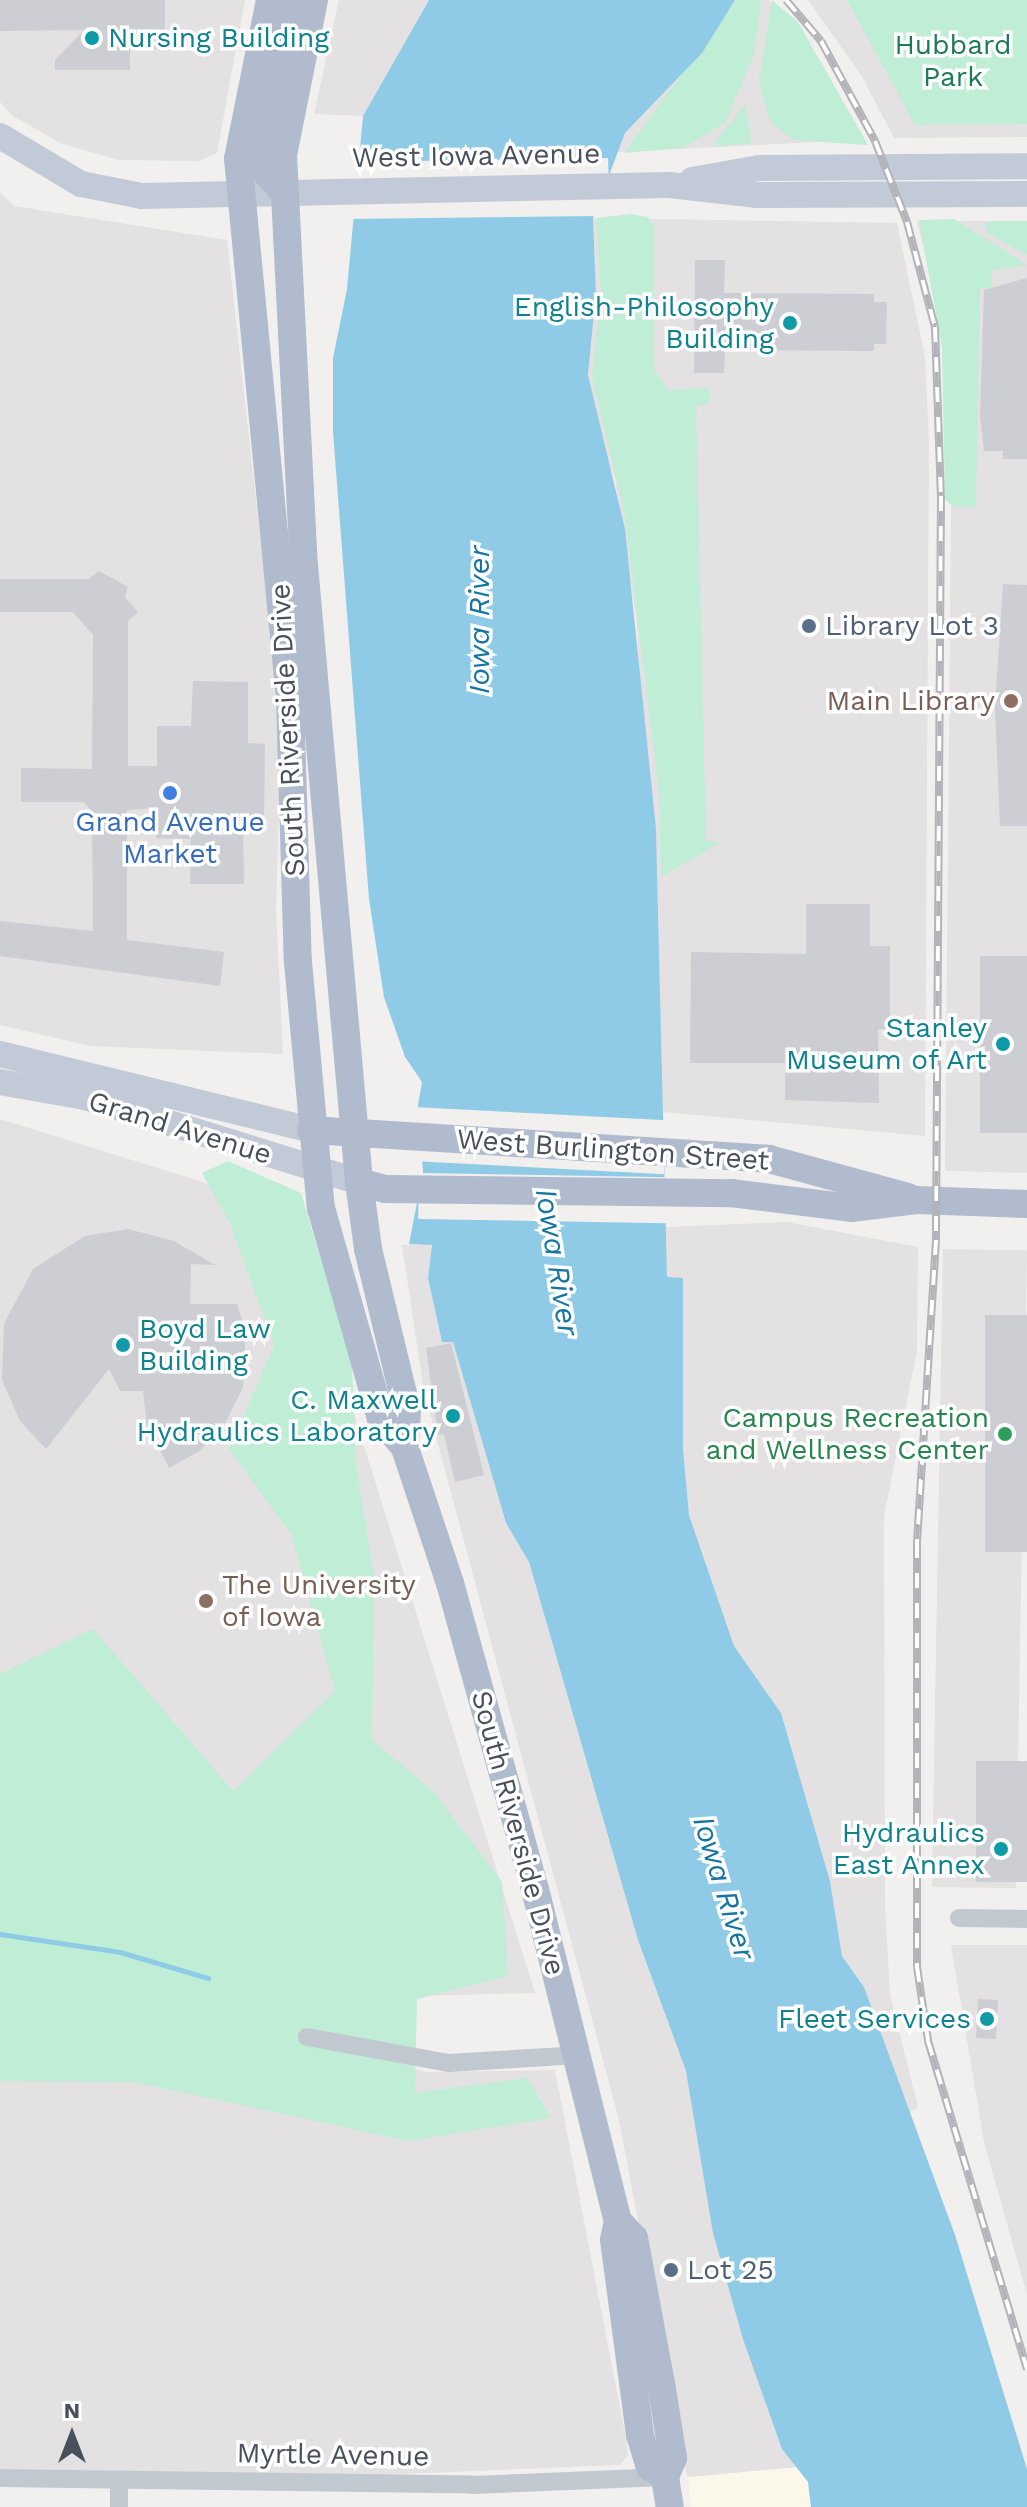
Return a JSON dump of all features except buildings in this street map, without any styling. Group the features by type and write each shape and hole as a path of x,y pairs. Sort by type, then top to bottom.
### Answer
{"main road":[{"name":"South Riverside Drive","path":"270,0 241,123 241,194 296,775 298,962 315,1170 340,1286 381,1419 405,1448 450,1583 578,2055 618,2221 614,2240 640,2435 650,2467 665,2477 670,2507"},
{"path":"283,191 266,172 261,135 286,0"},
{"name":"South Riverside Drive","path":"314,0 284,130 283,191 303,554 353,1133 368,1249 407,1410 405,1448"},
{"name":"Grand Avenue","path":"311,1130 353,1133"},
{"name":"West Burlington Street","path":"353,1133 690,1150 769,1159 917,1200"},
{"name":"West Burlington Street","path":"359,1182 404,1189 689,1191 851,1208 917,1200 1027,1204"}],"street":[{"name":"West Iowa Avenue","path":"0,136 50,170 113,192 241,194 669,185 757,195 1027,194"},
{"name":"West Iowa Avenue","path":"669,185 759,168 1027,166"},
{"name":"Grand Avenue","path":"0,1054 311,1130"},
{"name":"Grand Avenue","path":"0,1084 85,1097 359,1182"},
{"path":"959,1918 1027,1919"},
{"path":"307,2037 449,2063 578,2055"},
{"name":"Myrtle Avenue","path":"0,2478 473,2485 665,2477"},
{"path":"119,2480 119,2507"}],"shaded area":[{"path":"0,0 245,0 217,153 199,161 119,160 62,144 13,116 0,102"},
{"path":"339,0 429,0 363,116 314,114"},
{"path":"735,0 769,0 788,19 860,140 618,152 625,133 702,53"},
{"name":"Hubbard Park","path":"808,0 1027,0 1027,137 894,138 861,75"},
{"path":"0,192 14,206 227,240 271,635 280,774 276,910 283,1054 90,1046 0,1025"},
{"path":"593,218 897,223 925,357 929,441 925,1136 663,1112 656,829 641,723 637,625 615,479 596,425 588,375 596,292"},
{"path":"917,221 1027,221 1027,1173 945,1171 952,404 945,338"},
{"name":"The University of Iowa","path":"0,1119 290,1209 535,1993 414,1996 300,2042 428,2072 555,2070 626,2439 628,2456 619,2465 377,2475 0,2469"},
{"path":"787,1222 918,1247 917,1350 884,1517 885,1904 890,1995 918,2107 908,2114 864,1987 842,1956 830,1881 781,1713 734,1646 689,1515 683,1449 683,1278 667,1278 665,1227"},
{"name":"The University of Iowa","path":"432,1244 428,1279 442,1342 453,1341 506,1523 529,1562 638,1940 686,2071 782,2449 797,2467 688,2477 684,2465 619,2120 424,1392 402,1245"},
{"path":"943,1249 1027,1250 1016,1888 932,1887"},
{"path":"951,1945 1027,1945 1027,2295 984,2142"},
{"path":"797,2467 808,2482 811,2507 691,2507 688,2477"}],"green space":[{"path":"736,0 761,0 754,55 725,123 682,148 624,153"},
{"path":"772,0 798,22 868,145 793,140 770,121 759,82"},
{"name":"Hubbard Park","path":"847,0 1027,0 1027,124 915,125"},
{"path":"746,104 751,143 717,146 716,140"},
{"path":"631,214 648,217 654,226 654,369 668,390 709,388 709,403 696,406 706,841 721,842 661,877 659,792 624,510 592,377 601,294 596,218"},
{"path":"954,219 1027,265 991,270 992,288 980,288 976,507 953,507 945,499 942,348 919,220"},
{"path":"992,221 1027,221 1027,255 988,233 985,224"},
{"path":"228,1161 301,1193 352,1363 356,1464 374,1575 372,1740 433,1791 502,1882 508,1976 417,1999 415,2093 527,2078 551,2118 408,2141 134,2082 0,2081 0,1674 93,1629 233,1791 335,1691 291,1534 229,1449 274,1346 230,1223 202,1173"}],"water":[{"name":"Iowa River","path":"429,0 735,0 702,53 625,133 593,218 596,292 588,375 625,529 656,829 667,1277 683,1278 683,1449 689,1515 734,1646 781,1713 830,1881 842,1956 864,1987 955,2235 1027,2469 1027,2507 811,2507 808,2482 782,2449 743,2339 713,2233 686,2071 638,1940 529,1562 506,1523 453,1342 442,1342 428,1278 432,1245 409,1244 423,1172 418,1105 422,1082 405,1057 384,997 369,899 333,432 333,358 347,289 363,116"}],"pier":[{"path":"608,158 609,187 598,216 346,219 353,162"},
{"path":"414,1107 667,1120 664,1174 411,1161"},
{"path":"419,1173 668,1177 667,1223 418,1219"}],"waterway":[{"path":"0,1934 120,1952 208,1978"}],"railway":[{"path":"786,0 821,41 875,141 907,222 935,327 941,496 936,1240 917,1543 917,1967 928,2041 1027,2369"}],"place":[{"name":"Nursing Building","path":"92,38"},
{"name":"English-Philosophy Building","path":"790,323"},
{"name":"Library Lot 3","path":"809,626"},
{"name":"Main Library","path":"1011,701"},
{"name":"Grand Avenue Market","path":"170,793"},
{"name":"Stanley Museum of Art","path":"1003,1044"},
{"name":"Boyd Law Building","path":"123,1345"},
{"name":"C. Maxwell Hydraulics Laboratory","path":"453,1416"},
{"name":"Campus Recreation and Wellness Center","path":"1005,1434"},
{"name":"The University of Iowa","path":"206,1601"},
{"name":"Hydraulics East Annex","path":"1001,1849"},
{"name":"Fleet Services","path":"987,2019"},
{"name":"Lot 25","path":"671,2270"}]}
